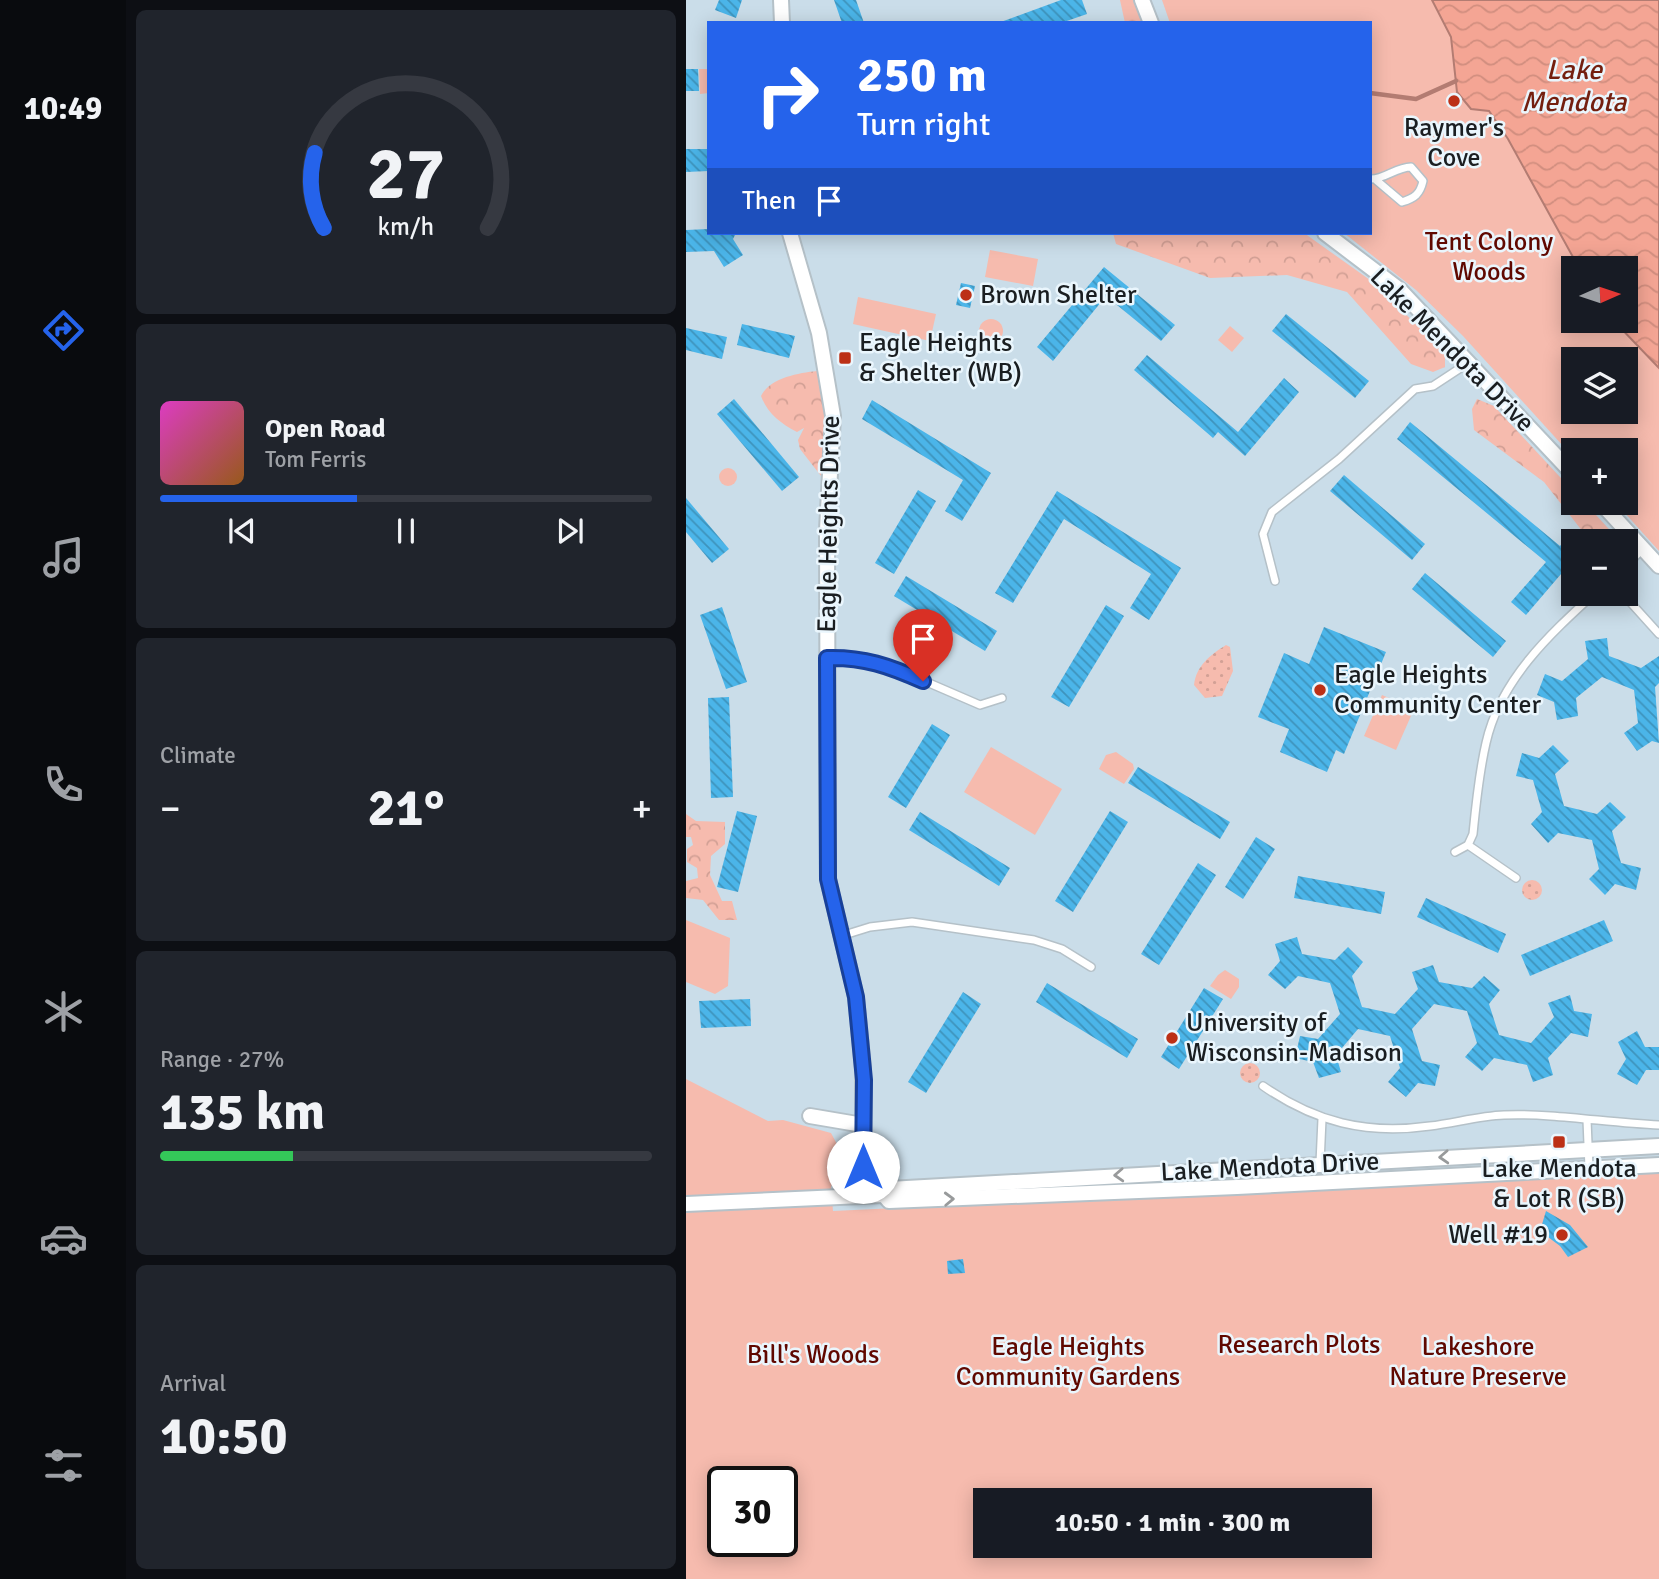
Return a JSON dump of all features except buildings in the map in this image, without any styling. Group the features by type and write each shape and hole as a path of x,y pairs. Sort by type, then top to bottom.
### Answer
{"street":[{"path":"781,0 782,21"},
{"path":"1142,0 1150,21"},
{"name":"Eagle Heights Drive","path":"791,235 819,333 833,416 827,530 828,879 856,997 863,1068 864,1196"},
{"name":"Lake Mendota Drive","path":"1328,235 1400,290 1561,461"},
{"path":"1612,515 1659,566"},
{"path":"810,1116 863,1125"},
{"name":"Lake Mendota Drive","path":"884,1195 888,1189 1659,1146"},
{"name":"Lake Mendota Drive","path":"884,1195 889,1201 1002,1198 1659,1165"},
{"name":"Lake Mendota Drive","path":"686,1204 884,1195"}],"lane":[{"path":"1399,167 1411,167 1423,181 1421,191 1413,198 1402,201 1373,179 1399,167"},
{"path":"1275,580 1263,534 1272,512 1339,459 1416,389 1433,386 1469,362"},
{"path":"1638,553 1643,548"},
{"path":"1455,852 1468,845 1473,834 1486,741 1496,713 1522,667 1582,606"},
{"path":"1634,606 1659,634"},
{"path":"827,658 854,657 878,661 980,705 1002,698"},
{"path":"1468,845 1516,878"},
{"path":"841,936 870,927 912,922 1034,940 1062,949 1091,967"},
{"path":"1263,1086 1283,1100 1322,1119 1398,1128 1506,1115 1659,1125"},
{"path":"1320,1163 1322,1119"},
{"path":"1587,1120 1589,1168"}],"shaded area":[{"name":"University of Wisconsin-Madison","path":"686,0 1432,0 1572,256 1561,256 1561,333 1625,333 1659,368 1659,1579 686,1579"}],"green space":[{"path":"1120,0 1136,0 1144,21 1125,21"},
{"name":"Tent Colony Woods","path":"1162,0 1432,0 1451,37 1457,92 1471,109 1489,111 1508,139 1572,256 1561,256 1561,333 1625,333 1659,368 1659,551 1627,515 1638,515 1638,438 1561,438 1561,444 1463,336 1416,290 1347,235 1372,235 1372,21 1169,21"},
{"path":"699,69 707,69 707,93 700,94"},
{"path":"1114,235 1307,235 1370,280 1445,352 1445,367 1433,372 1411,364 1347,292 1287,275 1210,278 1116,244"},
{"path":"990,250 1038,259 1033,286 985,277"},
{"path":"858,297 936,314 930,341 853,324"},
{"path":"991,319 1002,326 1003,331 996,342 991,343 980,336 979,331 986,320"},
{"path":"1230,326 1244,338 1232,352 1218,340"},
{"path":"817,371 826,400 826,476 821,476 800,449 798,440 804,428 797,432 780,422 767,408 761,396 778,381"},
{"path":"1477,399 1494,406 1561,478 1561,504 1544,482 1474,430 1472,409"},
{"path":"728,468 734,471 737,477 734,483 728,486 722,483 719,477 722,471"},
{"path":"1570,515 1596,515 1609,529 1581,529"},
{"path":"1226,645 1230,647 1233,671 1222,696 1205,698 1194,685 1195,678 1209,657"},
{"path":"1382,695 1414,709 1396,750 1364,736"},
{"path":"991,747 1062,789 1035,835 964,792"},
{"path":"1116,752 1133,764 1134,769 1124,784 1099,769 1106,755"},
{"path":"686,814 696,821 725,822 725,844 711,856 710,875 722,901 732,901 737,920 719,920 703,900 686,898 686,881 698,878 697,868 687,862 687,849 693,845 691,837 686,837"},
{"path":"1532,880 1539,883 1542,890 1539,897 1532,900 1525,897 1522,890 1525,883"},
{"path":"686,920 730,938 728,986 715,994 686,982"},
{"path":"1225,970 1239,979 1239,987 1231,999 1210,986"},
{"path":"1250,1063 1257,1066 1260,1073 1257,1080 1250,1083 1243,1080 1240,1073 1243,1066"},
{"name":"Lakeshore Nature Preserve","path":"686,1079 768,1121 783,1120 831,1133 847,1163 845,1178 831,1186 833,1211 1659,1172 1659,1579 686,1579"}],"water":[{"name":"Lake Mendota","path":"1432,0 1659,0 1659,368 1625,333 1638,333 1638,256 1572,256 1508,139 1489,111 1471,109 1457,92 1451,37"}],"waterway":[{"path":"1372,93 1416,99 1456,81"}],"place":[{"name":"Raymer's Cove","path":"1454,101"},
{"name":"Brown Shelter","path":"966,295"},
{"name":"Eagle Heights & Shelter (WB)","path":"845,358"},
{"name":"Eagle Heights Community Center","path":"1320,690"},
{"name":"University of Wisconsin-Madison","path":"1172,1038"},
{"name":"Lake Mendota & Lot R (SB)","path":"1559,1142"},
{"name":"Well #19","path":"1562,1235"}],"route":[{"path":"863,1167 864,1080 856,997 828,879 827,658 854,657 878,661 923,681"}],"park label":[{"name":"Research Plots","path":"1299,1345"},
{"name":"Bill's Woods","path":"813,1355"},
{"name":"Eagle Heights Community Gardens","path":"1068,1362"}]}
